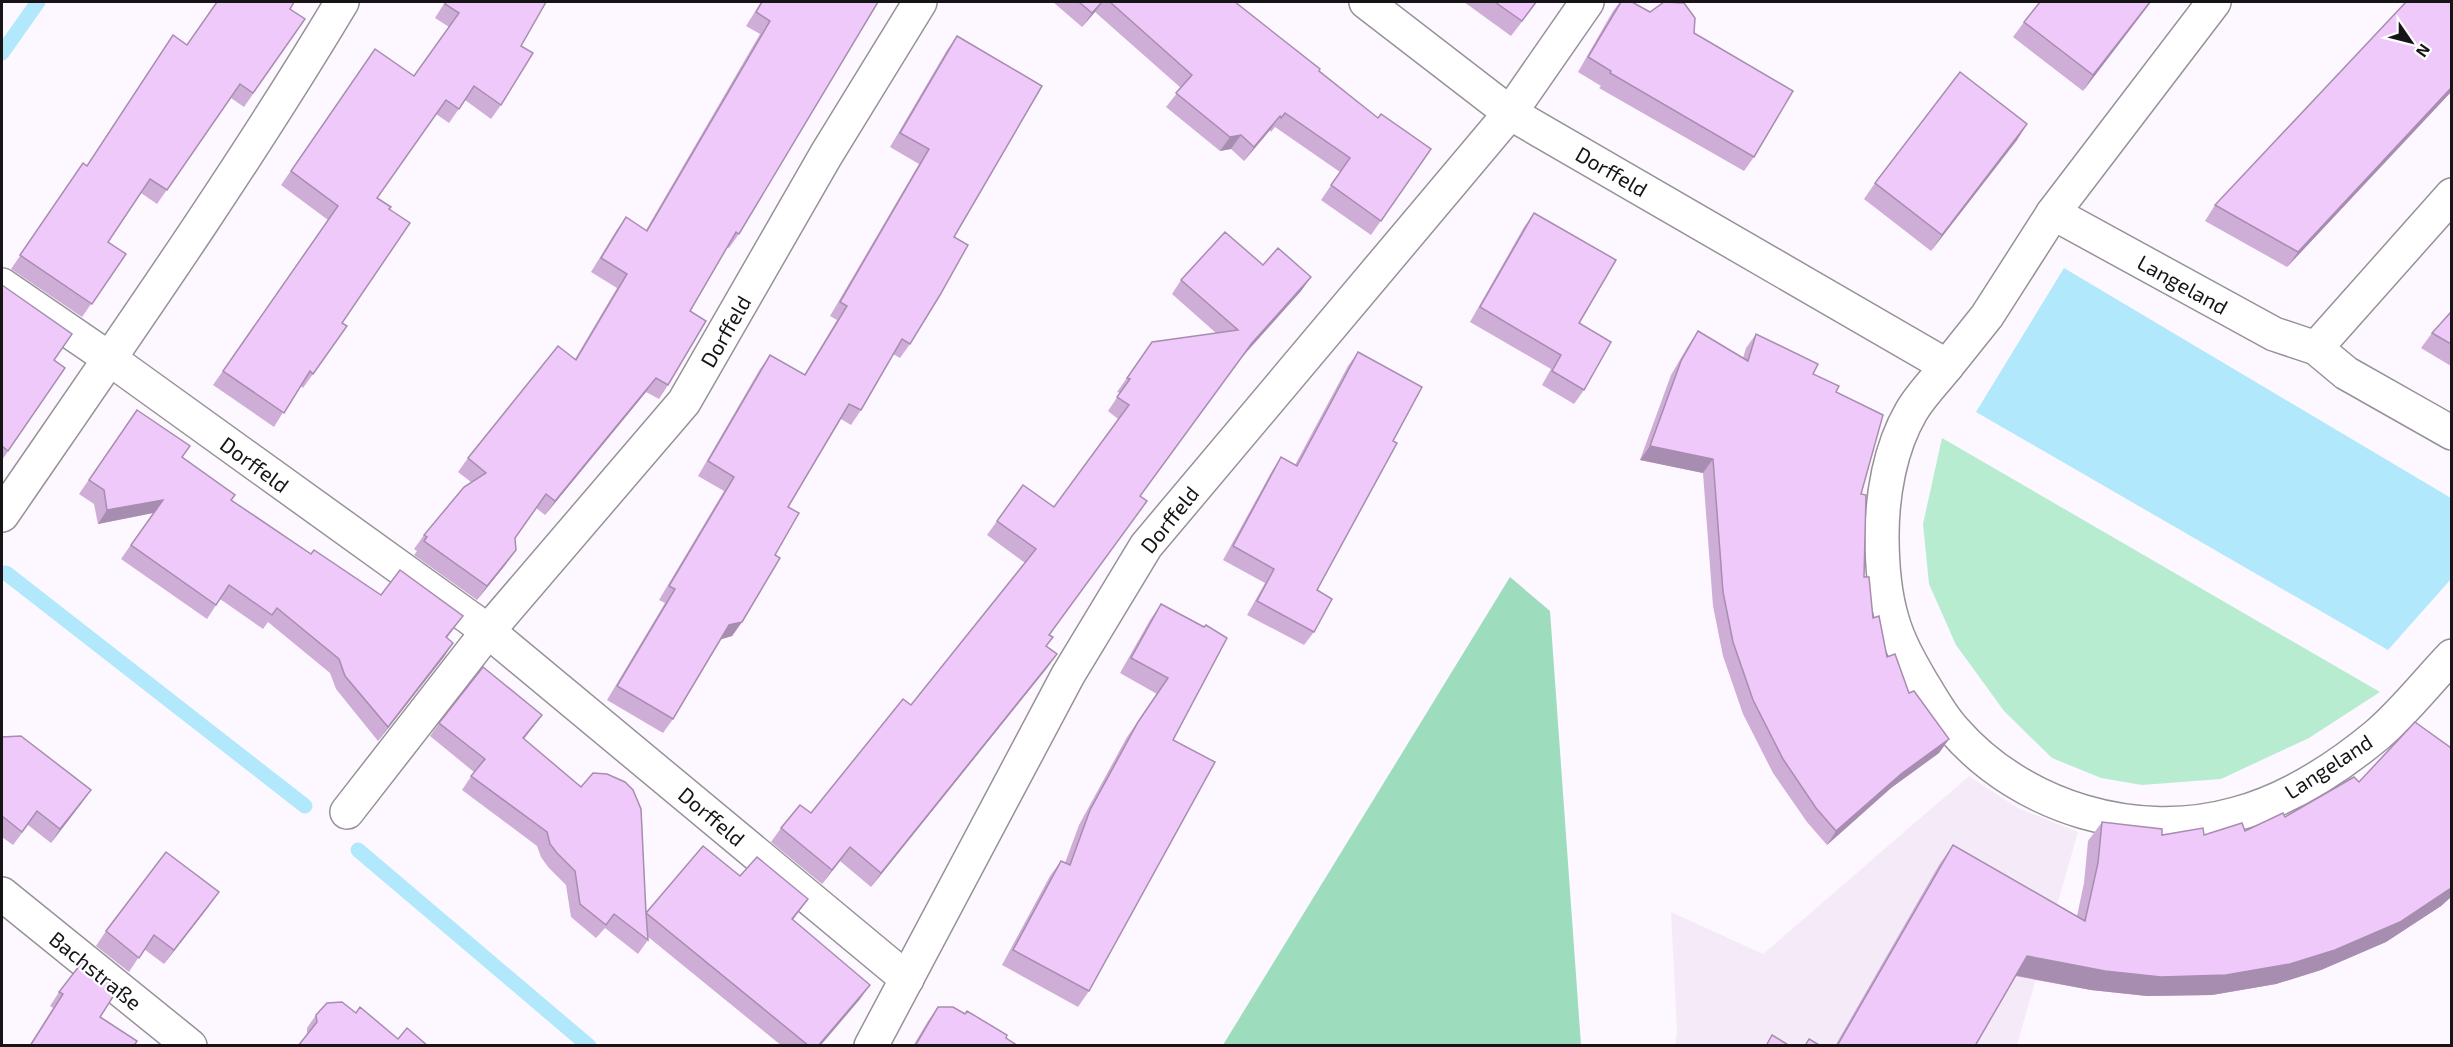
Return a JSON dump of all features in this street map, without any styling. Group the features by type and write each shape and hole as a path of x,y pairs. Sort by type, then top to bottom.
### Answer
{"street":[{"path":"2,515 110,359 302,69 342,2"},
{"name":"Dorffeld","path":"347,812 488,631 684,402 826,155 920,2"},
{"name":"Dorffeld","path":"1366,2 1510,113 1947,366"},
{"name":"Dorffeld","path":"871,1046 1068,675 1146,546 1510,113 1587,2"},
{"name":"Langeland","path":"2214,2 2053,213 1987,316 1911,412 1893,456 1882,510 1882,572 1892,619 1909,660 1926,690 1953,729 1983,759 2023,787 2069,808 2127,822 2184,824 2235,815 2277,800 2323,775 2378,734 2451,656"},
{"path":"2316,348 2451,195"},
{"name":"Langeland","path":"2053,213 2274,334 2316,348 2346,373 2451,433"},
{"name":"Dorffeld","path":"2,285 110,359 488,631 908,979"},
{"name":"Bachstraße","path":"2,894 183,1043"}],"shaded area":[{"path":"1969,776 2018,808 2078,832 2017,1045 1675,1045 1677,1031 1671,912 1763,954"}],"green space":[{"path":"1942,438 2380,692 2309,738 2221,779 2142,785 2101,778 2052,758 2004,711 1956,645 1929,584 1923,524"},
{"path":"1510,577 1550,611 1581,1045 1223,1045"}],"water":[{"path":"2064,268 2451,498 2451,579 2388,650 1976,412"}],"building":[{"path":"217,2 294,2 290,9 305,19 253,93 240,84 167,190 150,179 108,242 126,254 92,304 20,255 83,163 87,166 173,35 187,45"},
{"path":"446,2 546,2 521,46 533,53 501,105 474,86 459,109 446,100 377,198 410,223 342,323 347,326 313,374 310,371 284,413 223,371 338,206 291,171 375,49 414,76 459,13 445,4"},
{"path":"762,2 878,2 739,234 736,232 690,311 706,321 668,385 656,378 555,501 546,494 515,538 516,550 487,586 424,541 427,537 424,535 464,487 486,473 468,458 558,346 576,360 627,274 601,258 626,217 647,231 770,21 756,12"},
{"path":"1079,2 1102,2 1092,13"},
{"path":"1110,2 1235,2 1378,118 1381,114 1431,149 1381,221 1331,185 1350,158 1285,113 1254,147 1241,135 1230,137 1176,93 1192,75"},
{"path":"1495,2 1536,2 1522,21"},
{"path":"1621,2 1632,2 1650,12 1664,2 1684,3 1695,18 1694,33 1793,91 1754,157 1610,73 1611,71 1588,57"},
{"path":"2040,2 2150,2 2093,75 2024,22"},
{"path":"2406,2 2451,2 2451,88 2298,252 2215,205"},
{"path":"957,36 1042,86 954,237 968,245 940,295 910,344 902,339 861,410 849,404 788,507 799,513 775,555 780,558 742,622 729,625 673,719 617,686 675,589 669,586 734,477 708,461 770,355 805,375 847,306 840,302 929,149 900,133"},
{"path":"1960,72 2027,124 1942,235 1875,183"},
{"path":"1534,213 1616,260 1579,323 1611,342 1584,390 1552,371 1561,355 1480,307"},
{"path":"1225,232 1263,265 1278,248 1311,277 1252,343 1140,496 1147,501 1049,635 1053,637 1046,646 1057,654 881,873 850,847 832,870 781,828 800,805 811,813 903,699 911,705 1036,549 997,521 1023,485 1054,507 1129,405 1117,397 1152,342 1238,330 1181,280"},
{"path":"2,285 72,334 54,360 65,368 8,451 2,446"},
{"path":"2451,312 2451,344 2432,333"},
{"path":"1698,331 1748,361 1756,334 1818,364 1813,374 1839,386 1836,392 1883,415 1861,494 1866,495 1864,577 1869,577 1873,618 1879,616 1887,657 1895,654 1909,693 1914,691 1949,739 1901,774 1836,831 1816,808 1783,759 1753,700 1733,642 1723,592 1713,459 1650,446 1681,361"},
{"path":"1358,352 1422,387 1393,441 1397,443 1317,590 1332,599 1314,632 1257,601 1274,569 1233,546 1281,457 1297,466"},
{"path":"137,410 190,446 182,457 235,495 231,500 311,554 314,550 381,595 400,570 463,616 446,637 453,643 388,727 345,676 339,659 277,608 272,615 229,585 216,605 131,545 163,500 107,510 104,490 89,480"},
{"path":"1161,604 1204,627 1206,625 1227,638 1173,740 1215,762 1089,991 1013,950 1061,861 1070,865 1090,810 1138,722 1168,678 1131,658"},
{"path":"483,667 542,715 523,738 581,787 593,773 607,774 625,782 633,790 641,809 648,940 614,914 606,925 580,904 575,871 550,844 547,832 471,776 485,759 439,723"},
{"path":"2415,722 2451,748 2451,888 2400,922 2335,950 2290,964 2226,975 2161,977 2105,971 2027,956 1975,1046 1837,1046 1953,845 2085,921 2098,863 2102,822 2162,829 2162,835 2203,828 2204,835 2242,823 2245,831 2283,813 2285,817 2354,777 2359,782"},
{"path":"21,736 91,790 60,829 37,811 22,832 2,816 2,737"},
{"path":"703,846 740,876 757,857 808,899 792,919 870,985 818,1046 809,1046 646,913"},
{"path":"166,852 219,892 174,950 154,935 139,958 106,931"},
{"path":"83,961 118,989 100,1017 137,1041 134,1046 30,1046 63,994 59,992"},
{"path":"342,1002 356,1013 360,1007 398,1039 407,1028 428,1046 298,1046 317,1022 316,1015 327,1003"},
{"path":"938,1007 953,1007 965,1014 967,1011 1007,1035 1006,1038 1018,1046 915,1046"},
{"path":"1772,1035 1790,1046 1766,1046"},
{"path":"1809,1039 1821,1046 1805,1046"}],"waterway":[{"path":"2,53 38,2"},
{"path":"6,573 305,806"},
{"path":"358,850 589,1046"}]}
